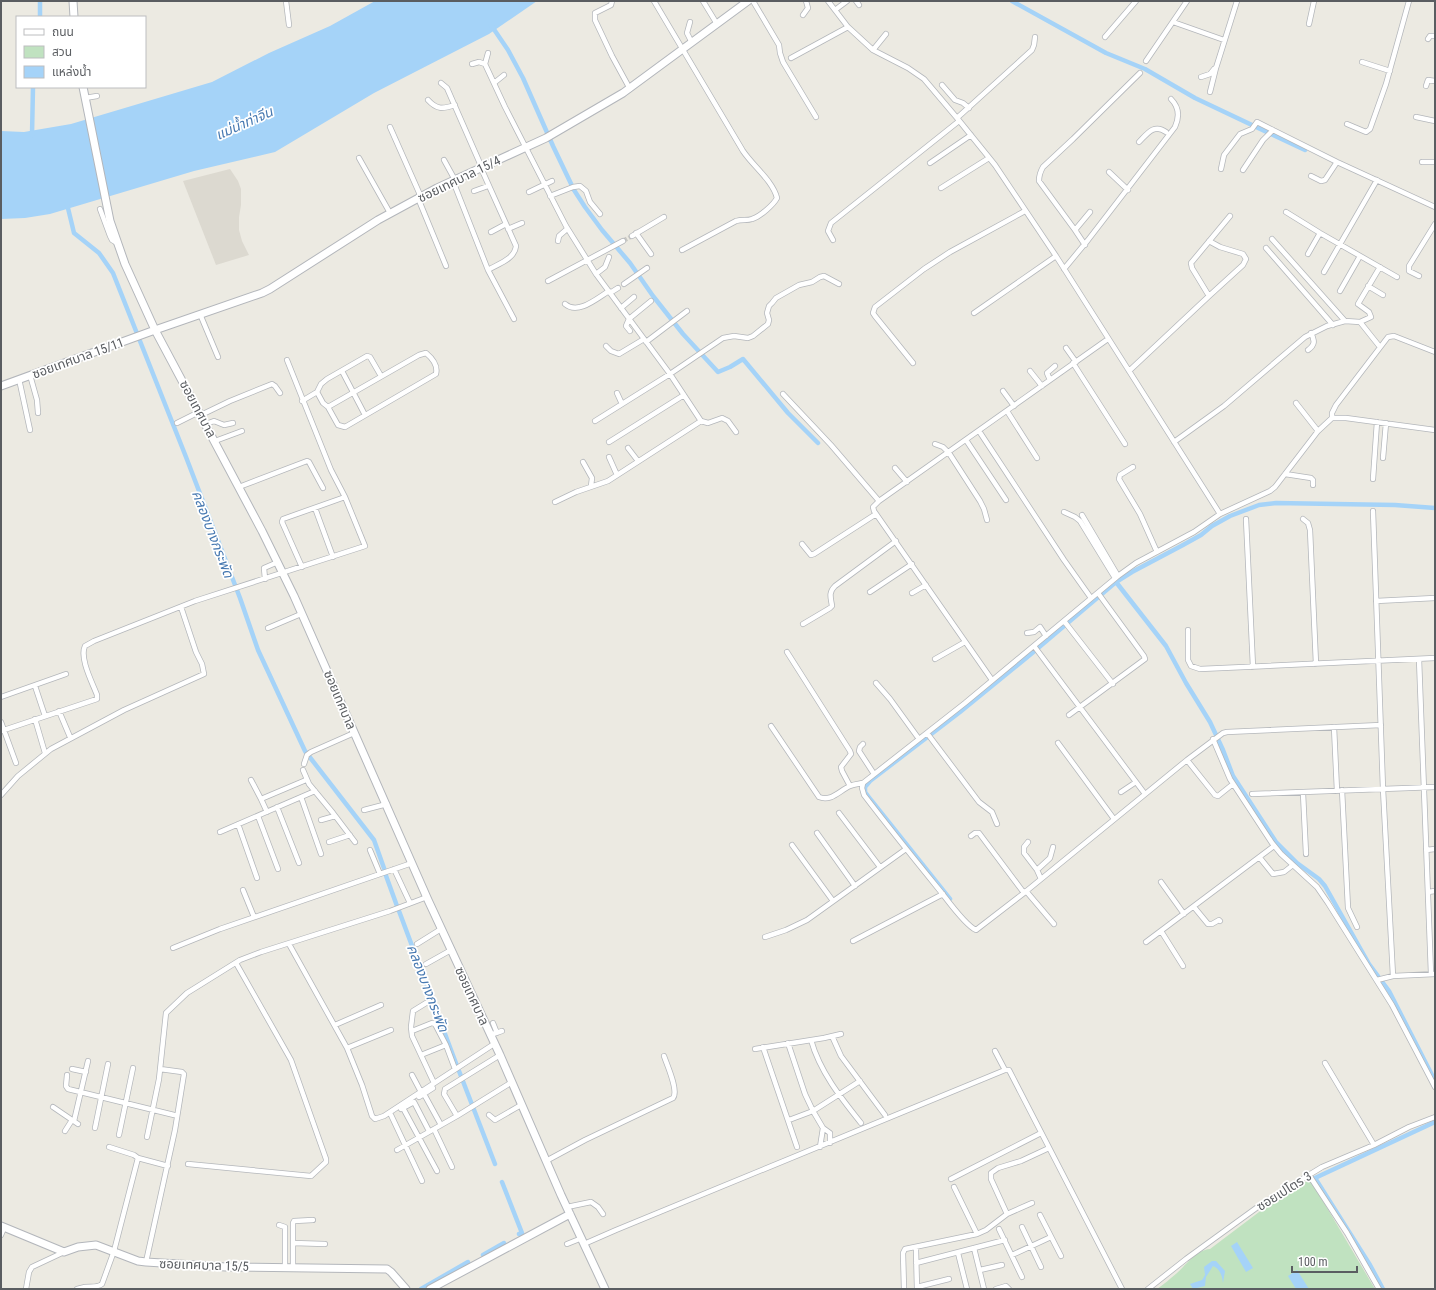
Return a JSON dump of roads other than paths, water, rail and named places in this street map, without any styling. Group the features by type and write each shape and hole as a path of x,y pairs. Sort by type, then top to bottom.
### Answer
{"street":[{"path":"73,1 74,16"},
{"path":"286,1 289,25"},
{"path":"612,1 611,5 596,13 595,20 612,56 630,88"},
{"path":"654,1 743,151 750,162 773,187 777,198 772,205 754,219 742,219 736,221 682,250"},
{"path":"703,1 717,24"},
{"name":"ซอยเทศบาล 15/4","path":"155,330 262,293 390,213 454,180 546,138 630,88 684,50 748,1"},
{"path":"753,1 778,45 783,62 816,117"},
{"path":"803,15 808,8 806,1"},
{"path":"824,1 828,1 848,27 873,50 908,68 920,77 958,119 989,158 1056,256 1220,514"},
{"path":"835,10 847,1"},
{"path":"1105,37 1136,1"},
{"path":"1146,61 1187,1"},
{"path":"1210,92 1224,40 1237,1"},
{"path":"1309,24 1314,1"},
{"path":"1347,124 1366,132 1370,130 1390,71 1409,1"},
{"path":"690,22 687,34 692,43"},
{"path":"1173,22 1224,40"},
{"path":"791,58 848,27"},
{"path":"873,50 886,34"},
{"path":"1428,39 1430,36 1435,36"},
{"path":"833,240 828,231 831,223 958,119 1032,50 1035,40 1034,37"},
{"path":"488,53 485,64 494,84 567,229 587,261 670,374 701,421 708,423 722,418 728,422 736,432"},
{"path":"472,64 479,62 485,64"},
{"path":"1362,62 1390,71"},
{"path":"1201,77 1210,74 1216,68"},
{"path":"1084,245 1040,181 1040,172 1043,167 1140,72"},
{"path":"494,84 504,75"},
{"path":"1426,86 1428,80 1435,81"},
{"path":"441,84 447,88 455,105 488,186 516,246 515,252 508,259 488,270"},
{"path":"942,85 955,100 963,103 969,108"},
{"name":"ซอยเทศบาล","path":"83,88 110,220 127,269 155,330 278,562 387,804 441,929 494,1034 494,1044 568,1211 606,1289"},
{"path":"85,98 97,96"},
{"path":"1064,269 1128,190 1168,133 1176,127 1178,122 1178,111 1176,104 1171,99"},
{"path":"428,100 434,106 441,109 455,105"},
{"path":"1416,116 1435,121"},
{"path":"1221,169 1224,154 1240,134 1252,129 1257,122 1272,131 1435,207"},
{"path":"390,127 420,198 446,266"},
{"path":"1139,142 1154,128 1158,128 1168,133"},
{"path":"1243,170 1266,135 1272,131"},
{"path":"930,163 971,135"},
{"path":"359,158 390,213"},
{"path":"941,188 989,158"},
{"path":"444,160 454,180 488,270 514,319"},
{"path":"1311,176 1321,181 1325,180 1337,162"},
{"path":"1422,162 1435,162"},
{"path":"1109,172 1128,190"},
{"path":"1324,272 1377,180"},
{"path":"529,192 552,181"},
{"path":"474,191 488,186"},
{"path":"550,196 575,186 580,186 586,191 590,202 600,214"},
{"path":"100,209 110,236 112,240 117,243"},
{"path":"913,363 875,316 873,313 875,307 924,269 950,252 1025,211"},
{"path":"1075,230 1090,212"},
{"path":"1286,212 1398,277"},
{"path":"652,254 634,234 664,216"},
{"path":"1210,296 1192,268 1191,263 1230,216"},
{"path":"491,232 522,223"},
{"path":"1419,276 1410,271 1408,266 1435,224"},
{"path":"558,241 558,236 567,229"},
{"path":"1308,254 1320,233"},
{"path":"1272,239 1345,321"},
{"path":"1129,371 1244,265 1246,259 1243,254 1220,247 1209,241"},
{"path":"548,281 619,244"},
{"path":"1266,248 1309,295 1333,325"},
{"path":"974,313 1056,256"},
{"path":"1340,292 1360,256"},
{"path":"596,274 605,267 609,258"},
{"path":"1174,442 1224,406 1311,333 1345,321 1360,322 1371,317 1369,312 1358,304 1380,267"},
{"path":"624,284 647,268"},
{"path":"595,421 726,337 734,336 748,338 760,330 768,324 769,320 767,313 769,306 776,298 799,285 812,282 824,276 839,284"},
{"path":"1368,286 1383,295"},
{"path":"565,304 573,308 583,307 618,288"},
{"path":"621,308 634,298"},
{"path":"630,331 626,326 629,319 651,301"},
{"path":"606,346 611,351 619,354 645,341 678,319 687,311"},
{"path":"200,314 218,356"},
{"path":"1360,322 1380,347"},
{"name":"ซอยเทศบาล 15/11","path":"1,386 155,330"},
{"path":"1308,350 1312,347 1314,342 1311,333"},
{"path":"771,726 819,797 824,799 830,798 850,786 862,783 919,739 929,735 992,680 1065,622 1091,598 1099,594 1117,577 1136,563 1194,532 1220,514 1270,491 1318,431 1332,418 1336,405 1388,337 1394,336 1435,352"},
{"path":"876,504 1108,339"},
{"path":"1066,348 1125,444"},
{"path":"318,392 323,403 328,407 338,426 345,427 436,374 436,367 428,354 422,353 328,407"},
{"path":"302,401 318,392 321,384 368,356 382,376"},
{"path":"2,730 97,698 84,662 83,653 85,646 196,601 365,546 345,497 331,470 286,360"},
{"path":"1050,380 1047,373 1055,366"},
{"path":"342,371 365,415"},
{"path":"1030,371 1042,386"},
{"path":"30,375 37,400 38,413"},
{"path":"19,379 30,430"},
{"path":"177,423 272,384 280,393"},
{"path":"1003,391 1014,406"},
{"path":"617,393 622,404"},
{"path":"783,394 830,444 876,504 876,514 992,680"},
{"path":"609,442 684,395"},
{"path":"1296,403 1318,431"},
{"path":"1007,411 1037,458"},
{"path":"1332,418 1346,418 1435,430"},
{"path":"206,424 214,421 224,425 233,423"},
{"path":"555,502 591,486 603,484 701,421"},
{"path":"1373,479 1377,422"},
{"path":"1383,458 1386,423"},
{"path":"215,441 242,431"},
{"path":"979,431 1064,560 1091,598"},
{"path":"966,440 1006,500"},
{"path":"935,444 943,447 949,453 980,501 987,520"},
{"path":"628,448 638,461"},
{"path":"609,457 617,475"},
{"path":"239,487 307,461 309,462 323,488"},
{"path":"583,462 592,478 591,486"},
{"path":"1133,467 1118,479 1140,514 1157,552"},
{"path":"895,468 907,482"},
{"path":"1285,474 1311,478 1313,480 1312,485"},
{"path":"302,567 282,521 285,517 345,497"},
{"path":"314,508 333,557"},
{"path":"1373,511 1383,789 1393,976"},
{"path":"1064,512 1075,517 1080,522 1117,577"},
{"path":"802,544 811,555 814,554 876,514"},
{"path":"1082,515 1117,577"},
{"path":"1246,518 1253,667"},
{"path":"1303,519 1308,523 1310,530 1316,664"},
{"path":"803,624 832,606 830,595 835,586 896,541"},
{"path":"266,579 264,568 278,562"},
{"path":"870,592 912,564"},
{"path":"912,593 926,585"},
{"path":"1069,716 1144,660 1145,657 1099,594"},
{"path":"1376,601 1435,598"},
{"path":"1,795 18,776 45,753 70,737 124,710 204,674 202,664 181,607"},
{"path":"268,628 301,614"},
{"path":"1065,622 1113,684"},
{"path":"1027,633 1034,632 1040,627 1046,636"},
{"path":"1188,630 1188,660 1193,668 1253,667 1435,658"},
{"path":"935,659 965,642"},
{"path":"1034,646 1145,794"},
{"path":"787,652 850,751 851,754 842,767 850,786"},
{"path":"1380,979 1393,976 1433,974 1428,911 1419,659"},
{"path":"1,697 66,674"},
{"path":"876,683 890,699 919,739"},
{"path":"35,686 45,716"},
{"path":"59,711 70,737"},
{"path":"35,719 45,753"},
{"path":"1,722 2,730 16,763"},
{"path":"862,783 864,795 942,894 971,927 976,930 1187,760 1223,733 1381,726"},
{"path":"1334,727 1348,908 1357,927"},
{"path":"304,764 309,754 354,733"},
{"path":"929,735 979,802 992,812 997,824"},
{"path":"1214,739 1233,784 1274,846 1317,887 1380,979 1435,1087"},
{"path":"1058,743 1114,819"},
{"path":"863,744 859,751 874,774"},
{"path":"1187,760 1209,790 1216,796 1233,784"},
{"path":"303,770 306,780 355,842"},
{"path":"251,780 267,812"},
{"path":"261,800 306,780"},
{"path":"1121,792 1136,782"},
{"path":"1252,794 1435,787"},
{"path":"220,832 315,791"},
{"path":"1303,793 1306,854"},
{"path":"301,797 321,854"},
{"path":"364,810 387,804"},
{"path":"278,807 299,863"},
{"path":"839,813 880,867"},
{"path":"258,816 278,869"},
{"path":"321,820 335,816"},
{"path":"238,824 257,878"},
{"path":"817,833 855,886"},
{"path":"971,836 975,833 979,833 1025,892 1054,924"},
{"path":"329,842 350,835"},
{"path":"1028,842 1024,847 1024,852 1038,870 1041,879"},
{"path":"792,845 833,901"},
{"path":"1146,942 1274,846"},
{"path":"1038,870 1050,858 1053,847"},
{"path":"765,937 807,920 906,849"},
{"path":"1426,850 1435,849"},
{"path":"370,850 380,874"},
{"path":"1260,858 1274,875 1284,872 1293,865"},
{"path":"173,948 220,928 412,863"},
{"path":"394,869 410,904"},
{"path":"1161,882 1184,914"},
{"path":"243,890 254,917"},
{"path":"1428,892 1435,891"},
{"path":"853,941 942,894"},
{"path":"147,1137 160,1069 166,1014 187,993 236,963 262,952 390,911 427,897"},
{"path":"1194,907 1208,924 1212,924 1219,920 1220,921"},
{"path":"1428,911 1435,910"},
{"path":"417,944 441,929"},
{"path":"1161,931 1183,966"},
{"path":"289,944 347,1048 362,1085 372,1116 376,1118 384,1116 434,1086 455,1069 494,1044"},
{"path":"426,964 451,950"},
{"path":"188,1164 311,1176 326,1162 326,1158 290,1060 236,963"},
{"path":"426,1003 413,1011 412,1036 434,1086"},
{"path":"335,1025 381,1005"},
{"path":"412,1031 432,1023 435,1024 446,1045 455,1069"},
{"path":"493,1024 494,1034 502,1031"},
{"path":"347,1048 391,1030"},
{"path":"755,1049 841,1034"},
{"path":"832,1036 841,1056 885,1115"},
{"path":"810,1040 816,1056 839,1094 861,1123"},
{"path":"788,1043 805,1094 823,1128 830,1133 830,1142"},
{"path":"421,1055 446,1045"},
{"path":"763,1048 789,1120 797,1147"},
{"path":"995,1051 1006,1070 1009,1070 1122,1289"},
{"path":"456,1116 444,1091 462,1078 500,1055"},
{"path":"546,1161 585,1140 676,1096 664,1056"},
{"path":"65,1131 75,1122 88,1061"},
{"path":"1325,1063 1374,1145"},
{"path":"95,1128 108,1064"},
{"path":"119,1134 133,1068"},
{"path":"72,1069 86,1072"},
{"path":"146,1262 168,1166 184,1074 182,1072 160,1069"},
{"path":"567,1244 583,1241 616,1230 1006,1070"},
{"path":"67,1075 66,1086 68,1089 174,1115"},
{"path":"412,1075 421,1094 441,1125"},
{"path":"789,1120 813,1111 860,1081"},
{"path":"397,1150 420,1138 512,1082"},
{"path":"381,1121 414,1102 452,1166"},
{"path":"489,1115 495,1120 521,1105"},
{"path":"53,1107 75,1122"},
{"path":"403,1108 437,1171"},
{"path":"390,1115 422,1181"},
{"name":"ซอยเปโตร 3","path":"1148,1289 1188,1257 1259,1206 1309,1174 1374,1145 1409,1127 1435,1117"},
{"path":"820,1147 823,1128"},
{"path":"951,1179 1041,1133"},
{"path":"109,1147 134,1155 138,1158 168,1166"},
{"path":"1007,1214 991,1179 991,1173 1049,1148"},
{"path":"77,1289 99,1286 102,1284 114,1251 138,1158"},
{"path":"1309,1174 1350,1239 1379,1289"},
{"path":"954,1187 977,1234"},
{"path":"430,1289 568,1211 592,1202 603,1214"},
{"path":"904,1289 903,1253 906,1249 977,1234 986,1230 1007,1214 1032,1203"},
{"path":"1040,1215 1061,1256"},
{"path":"293,1267 293,1223 294,1221 314,1220"},
{"path":"279,1226 285,1227 285,1267"},
{"path":"1,1235 2,1227 64,1252"},
{"path":"1022,1227 1041,1268"},
{"path":"999,1229 1022,1277"},
{"path":"1012,1255 1051,1237"},
{"path":"916,1263 1005,1240"},
{"path":"293,1243 325,1244"},
{"name":"ซอยเทศบาล 15/5","path":"64,1252 78,1247 94,1245 138,1261 146,1262 226,1267 387,1269 392,1272 406,1289"},
{"path":"974,1248 984,1289"},
{"path":"916,1250 917,1288 949,1279"},
{"path":"26,1289 29,1272 32,1267 64,1252"},
{"path":"958,1253 967,1289"},
{"path":"980,1270 1002,1265"},
{"path":"996,1289 1006,1286 1008,1289"}],"water":[{"name":"แม่น้ำท่าจีน","path":"375,1 537,1 489,34 374,93 275,152 194,171 50,214 25,218 1,219 1,131 24,132 71,124 212,82 269,53 330,26"},
{"path":"1237,1242 1253,1268 1246,1272 1231,1246"},
{"path":"1212,1261 1216,1261 1225,1271 1223,1283 1220,1273 1213,1266 1206,1277 1205,1286 1193,1289 1190,1284 1202,1280 1205,1275 1204,1267"},
{"path":"1297,1270 1309,1289 1296,1289 1288,1276"}],"waterway":[{"path":"40,1 40,16"},
{"path":"1012,1 1106,53 1145,69 1195,98 1305,150"},
{"path":"491,25 508,50 523,78 574,190 602,230 630,263 653,296 683,334 718,372 743,359 788,413 818,443"},
{"path":"32,135 33,88"},
{"name":"คลองบางกระพัด","path":"67,204 74,233 99,253 113,273 186,457 240,598 258,650 305,751 374,840 385,871"},
{"path":"950,899 871,800 865,792 865,787 870,781 960,712 1116,582 1201,535 1212,526 1230,516 1259,505 1276,503 1395,505 1435,508"},
{"path":"1116,582 1166,646 1186,683 1210,722 1233,776 1276,842 1297,863 1319,879 1325,886 1369,964 1389,991 1435,1081"},
{"name":"คลองบางกระพัด","path":"385,873 397,906"},
{"name":"คลองบางกระพัด","path":"399,911 457,1066"},
{"name":"คลองบางกระพัด","path":"459,1071 495,1164"},
{"path":"1383,1289 1370,1265 1315,1178 1435,1122"},
{"name":"คลองบางกระพัด","path":"502,1182 522,1233 519,1234"},
{"name":"คลองบางกระพัด","path":"483,1255 504,1243"},
{"name":"คลองบางกระพัด","path":"421,1289 468,1262"}],"tunnel":[{"path":"623,241 632,236"}]}
